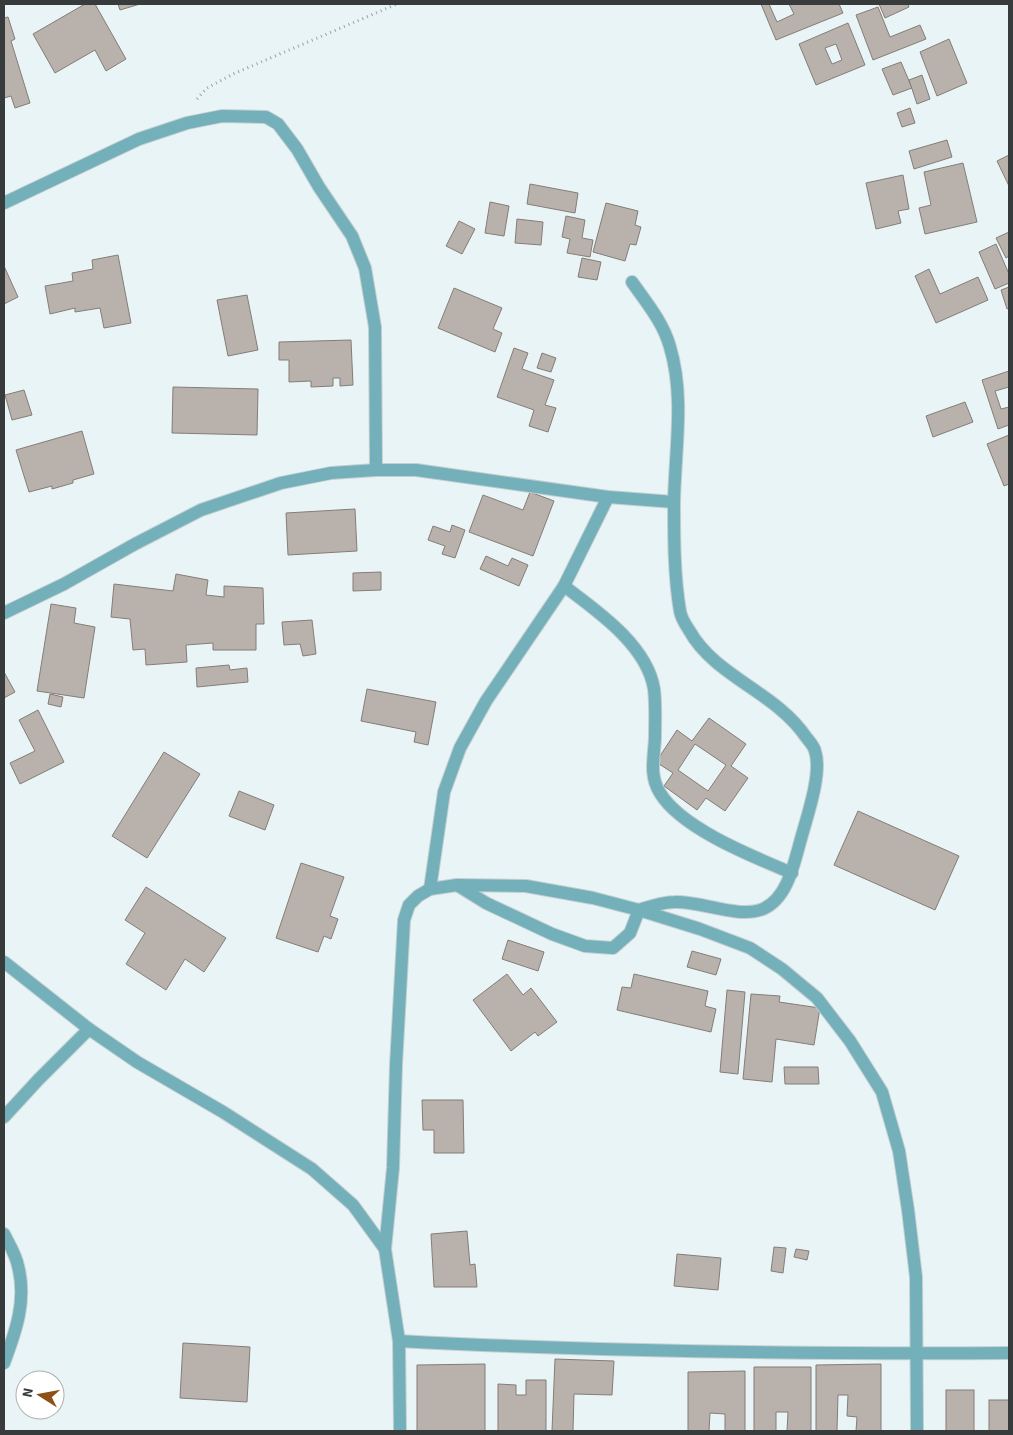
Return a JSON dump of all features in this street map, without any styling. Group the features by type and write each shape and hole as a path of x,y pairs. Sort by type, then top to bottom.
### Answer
{"street":[{"path":"4,203 139,139 187,123 222,116 266,118 278,124 297,149 319,187 352,236 365,268 375,327 377,389 376,470"},
{"path":"457,885 517,919 585,946 613,948 630,933 639,910 655,904 676,902 750,913 764,909 780,896 792,873 813,796 817,771 815,751 800,727 771,702 722,667 696,643 680,614 674,502 678,427 677,376 670,346 659,321 632,282"},
{"path":"4,613 64,584 201,510 281,483 331,474 376,470 416,470 608,497 674,502"},
{"path":"430,889 444,792 460,748 486,701 564,586 608,497"},
{"path":"564,586 616,628 636,649 647,667 654,688 655,731 652,763 654,780 659,793 669,805 716,838 792,873"},
{"path":"400,1431 399,1341 384,1249 393,1168 396,1056 404,920 409,905 418,896 430,889 457,885 526,886 593,898 700,929 750,948 782,969 817,998 850,1041 882,1092 899,1151 916,1278 918,1354 917,1431"},
{"path":"4,962 89,1029 137,1062 223,1112 312,1169 353,1205 384,1249"},
{"path":"4,1117 89,1029"},
{"path":"4,1234 18,1264 23,1292 20,1318 4,1363"},
{"path":"399,1341 536,1348 771,1353 1009,1353"}],"path":[{"path":"187,123 199,96 207,88 232,74 397,4"}],"building":[{"path":"85,4 95,4 126,59 106,71 95,50 55,73 33,34"},
{"path":"118,4 140,4 120,10"},
{"path":"761,4 769,4 777,22 794,14 789,4 839,4 843,13 776,40"},
{"path":"879,4 908,4 909,7 885,18"},
{"path":"878,7 890,37 920,25 926,39 873,60 856,15"},
{"path":"8,17 15,39 11,41 30,103 15,108 11,96 4,98 4,18"},
{"path":"848,23 865,65 816,85 799,44","holes":["836,44 842,60 832,64 825,48"]},
{"path":"949,39 967,83 937,96 920,52"},
{"path":"901,62 912,88 893,95 882,69"},
{"path":"922,75 930,99 917,104 909,80"},
{"path":"910,108 915,123 902,127 897,113"},
{"path":"947,140 952,157 914,169 909,151"},
{"path":"1009,155 1009,186 997,161"},
{"path":"963,163 977,222 925,234 919,208 931,205 924,172"},
{"path":"903,175 909,209 898,211 901,223 876,229 866,183"},
{"path":"530,184 578,193 575,213 527,204"},
{"path":"490,202 509,206 504,236 485,233"},
{"path":"606,203 638,211 635,225 641,227 636,245 630,244 625,261 593,252"},
{"path":"566,216 585,220 582,238 593,240 590,257 567,253 570,239 562,237"},
{"path":"517,219 543,222 541,245 515,243"},
{"path":"459,221 475,229 462,254 446,246"},
{"path":"1009,232 1009,256 1006,258 996,238"},
{"path":"996,244 1009,274 1009,283 995,289 979,252"},
{"path":"118,255 131,323 104,328 100,308 75,312 75,308 50,314 45,286 73,281 72,273 93,269 92,260"},
{"path":"582,258 601,262 597,280 578,277"},
{"path":"4,266 18,297 4,304"},
{"path":"929,269 940,294 978,277 988,300 936,323 915,276"},
{"path":"1009,287 1009,308 1007,309 1001,290"},
{"path":"454,288 502,308 493,329 502,333 495,352 438,328"},
{"path":"247,295 258,350 228,356 217,300"},
{"path":"351,340 353,385 340,386 340,378 333,378 333,386 311,387 311,381 289,382 289,360 279,360 279,342"},
{"path":"514,348 528,353 522,369 554,380 545,405 556,408 548,432 529,426 534,410 497,397"},
{"path":"542,353 556,358 551,372 537,368"},
{"path":"1009,371 1009,387 995,391 1001,409 1009,407 1009,425 998,429 982,380"},
{"path":"173,387 258,389 257,435 172,433"},
{"path":"24,390 32,415 12,420 5,395"},
{"path":"965,402 973,422 933,437 926,416"},
{"path":"82,431 94,474 52,489 52,486 29,492 16,450"},
{"path":"1009,435 1009,484 1004,486 987,444"},
{"path":"530,492 554,501 533,556 469,532 483,495 523,510"},
{"path":"355,509 357,551 288,555 286,513"},
{"path":"452,525 465,530 455,558 442,554 445,546 428,540 433,526 450,532"},
{"path":"486,556 508,566 512,558 528,565 519,586 480,569"},
{"path":"381,572 381,590 353,591 353,573"},
{"path":"176,574 208,580 206,595 224,597 224,586 263,588 264,624 256,624 256,650 213,650 213,643 186,645 187,662 146,665 145,649 133,650 130,619 111,617 114,584 173,591"},
{"path":"51,604 76,608 74,623 95,627 84,698 37,691"},
{"path":"312,620 316,654 303,656 300,644 284,645 282,622"},
{"path":"229,665 230,670 247,668 248,682 197,687 196,668"},
{"path":"4,672 15,692 4,698"},
{"path":"367,689 436,702 428,745 414,742 416,732 361,721"},
{"path":"50,694 63,697 61,707 48,704"},
{"path":"38,710 64,762 20,784 10,763 35,751 19,720"},
{"path":"709,718 746,744 731,766 748,778 725,811 706,798 697,810 664,786 673,773 656,762 677,730 692,741","holes":["695,744 726,765 708,791 678,770"]},
{"path":"164,752 200,774 147,858 112,836"},
{"path":"239,791 274,805 265,830 229,816"},
{"path":"858,811 959,856 935,910 834,865"},
{"path":"301,863 344,877 330,916 338,919 331,939 324,936 318,952 276,938"},
{"path":"146,887 226,938 204,972 185,959 166,990 126,964 145,933 125,920"},
{"path":"508,940 544,952 538,971 502,959"},
{"path":"692,951 721,959 716,975 687,967"},
{"path":"507,974 523,995 531,988 557,1022 538,1036 535,1032 511,1051 473,1000"},
{"path":"634,974 708,991 705,1006 716,1009 711,1032 617,1010 622,987 631,988"},
{"path":"727,990 745,992 738,1074 720,1072"},
{"path":"751,994 780,996 779,1002 820,1008 814,1045 776,1039 772,1082 743,1079"},
{"path":"784,1067 818,1067 819,1084 785,1084"},
{"path":"422,1100 463,1100 464,1153 434,1153 434,1130 423,1130"},
{"path":"467,1231 470,1265 475,1264 477,1287 434,1287 431,1234"},
{"path":"774,1247 786,1248 783,1273 771,1271"},
{"path":"796,1249 809,1251 807,1260 794,1257"},
{"path":"677,1254 721,1258 718,1290 674,1286"},
{"path":"183,1343 250,1347 247,1402 180,1398"},
{"path":"555,1359 614,1361 612,1395 574,1394 573,1431 552,1431"},
{"path":"485,1364 485,1431 417,1431 417,1365"},
{"path":"881,1364 881,1431 856,1431 857,1417 847,1416 848,1395 838,1395 837,1431 816,1431 816,1365"},
{"path":"754,1367 811,1367 811,1431 787,1431 788,1412 776,1412 776,1431 754,1431"},
{"path":"745,1371 745,1431 725,1431 725,1414 710,1413 709,1431 688,1431 688,1372"},
{"path":"526,1380 546,1380 546,1431 498,1431 498,1384 516,1385 516,1395 526,1395"},
{"path":"946,1390 974,1390 974,1431 946,1431"},
{"path":"989,1400 1009,1400 1009,1431 989,1431"}]}
